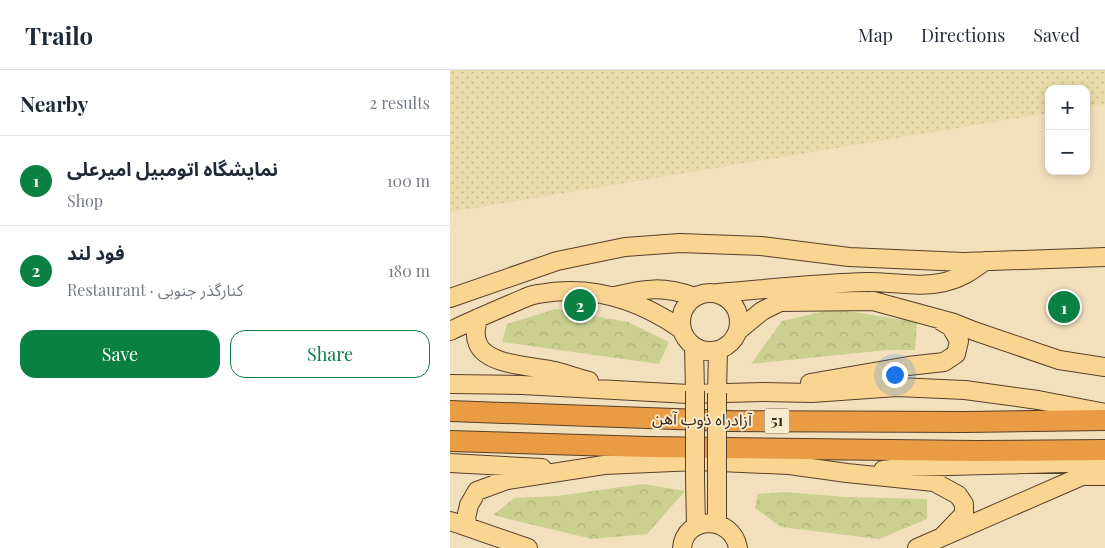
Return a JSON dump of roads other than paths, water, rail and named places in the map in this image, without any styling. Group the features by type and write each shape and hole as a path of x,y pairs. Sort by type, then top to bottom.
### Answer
{"highway":[{"name":"آزادراه ذوب آهن","path":"450,411 730,420 966,422 1105,420"},
{"name":"آزادراه ذوب آهن","path":"450,441 648,447 976,451 1105,450"}],"main road":[{"path":"450,298 558,261 625,247 680,243 752,246 849,257 964,262 1105,258"},
{"path":"681,329 682,314 689,301 703,293 869,282 918,285 962,277 986,261"},
{"path":"614,296 641,289 662,289 695,297"},
{"path":"450,330 536,294 575,291 614,296 638,304 681,329 689,343 694,346 703,351 718,351 732,344 739,330 762,311 780,302 873,301 927,314 1059,360 1105,367"},
{"path":"718,293 732,301 739,315 739,330"},
{"path":"763,392 908,366 944,362 956,354 959,341 951,327 927,314"},
{"path":"478,318 475,333 478,346 486,355 498,360 555,371 615,389"},
{"path":"694,346 696,526"},
{"path":"717,524 718,351"},
{"path":"450,384 522,385 689,394 812,393 897,386 965,390 1038,400 1105,413"},
{"path":"468,527 466,518 469,504 477,490 507,480 604,465 697,461 789,465 934,482 958,495 964,504 964,514 943,536"},
{"path":"450,462 531,466 568,471"},
{"path":"848,473 908,467 1105,462"},
{"path":"917,548 1082,476 1105,476"},
{"path":"450,521 528,548"},
{"path":"679,547 696,526 706,523 717,524 729,530 741,545"}],"place":[{"name":"فود لند","path":"580,305"},
{"name":"نمایشگاه اتومبیل امیرعلی","path":"1064,307"}]}
